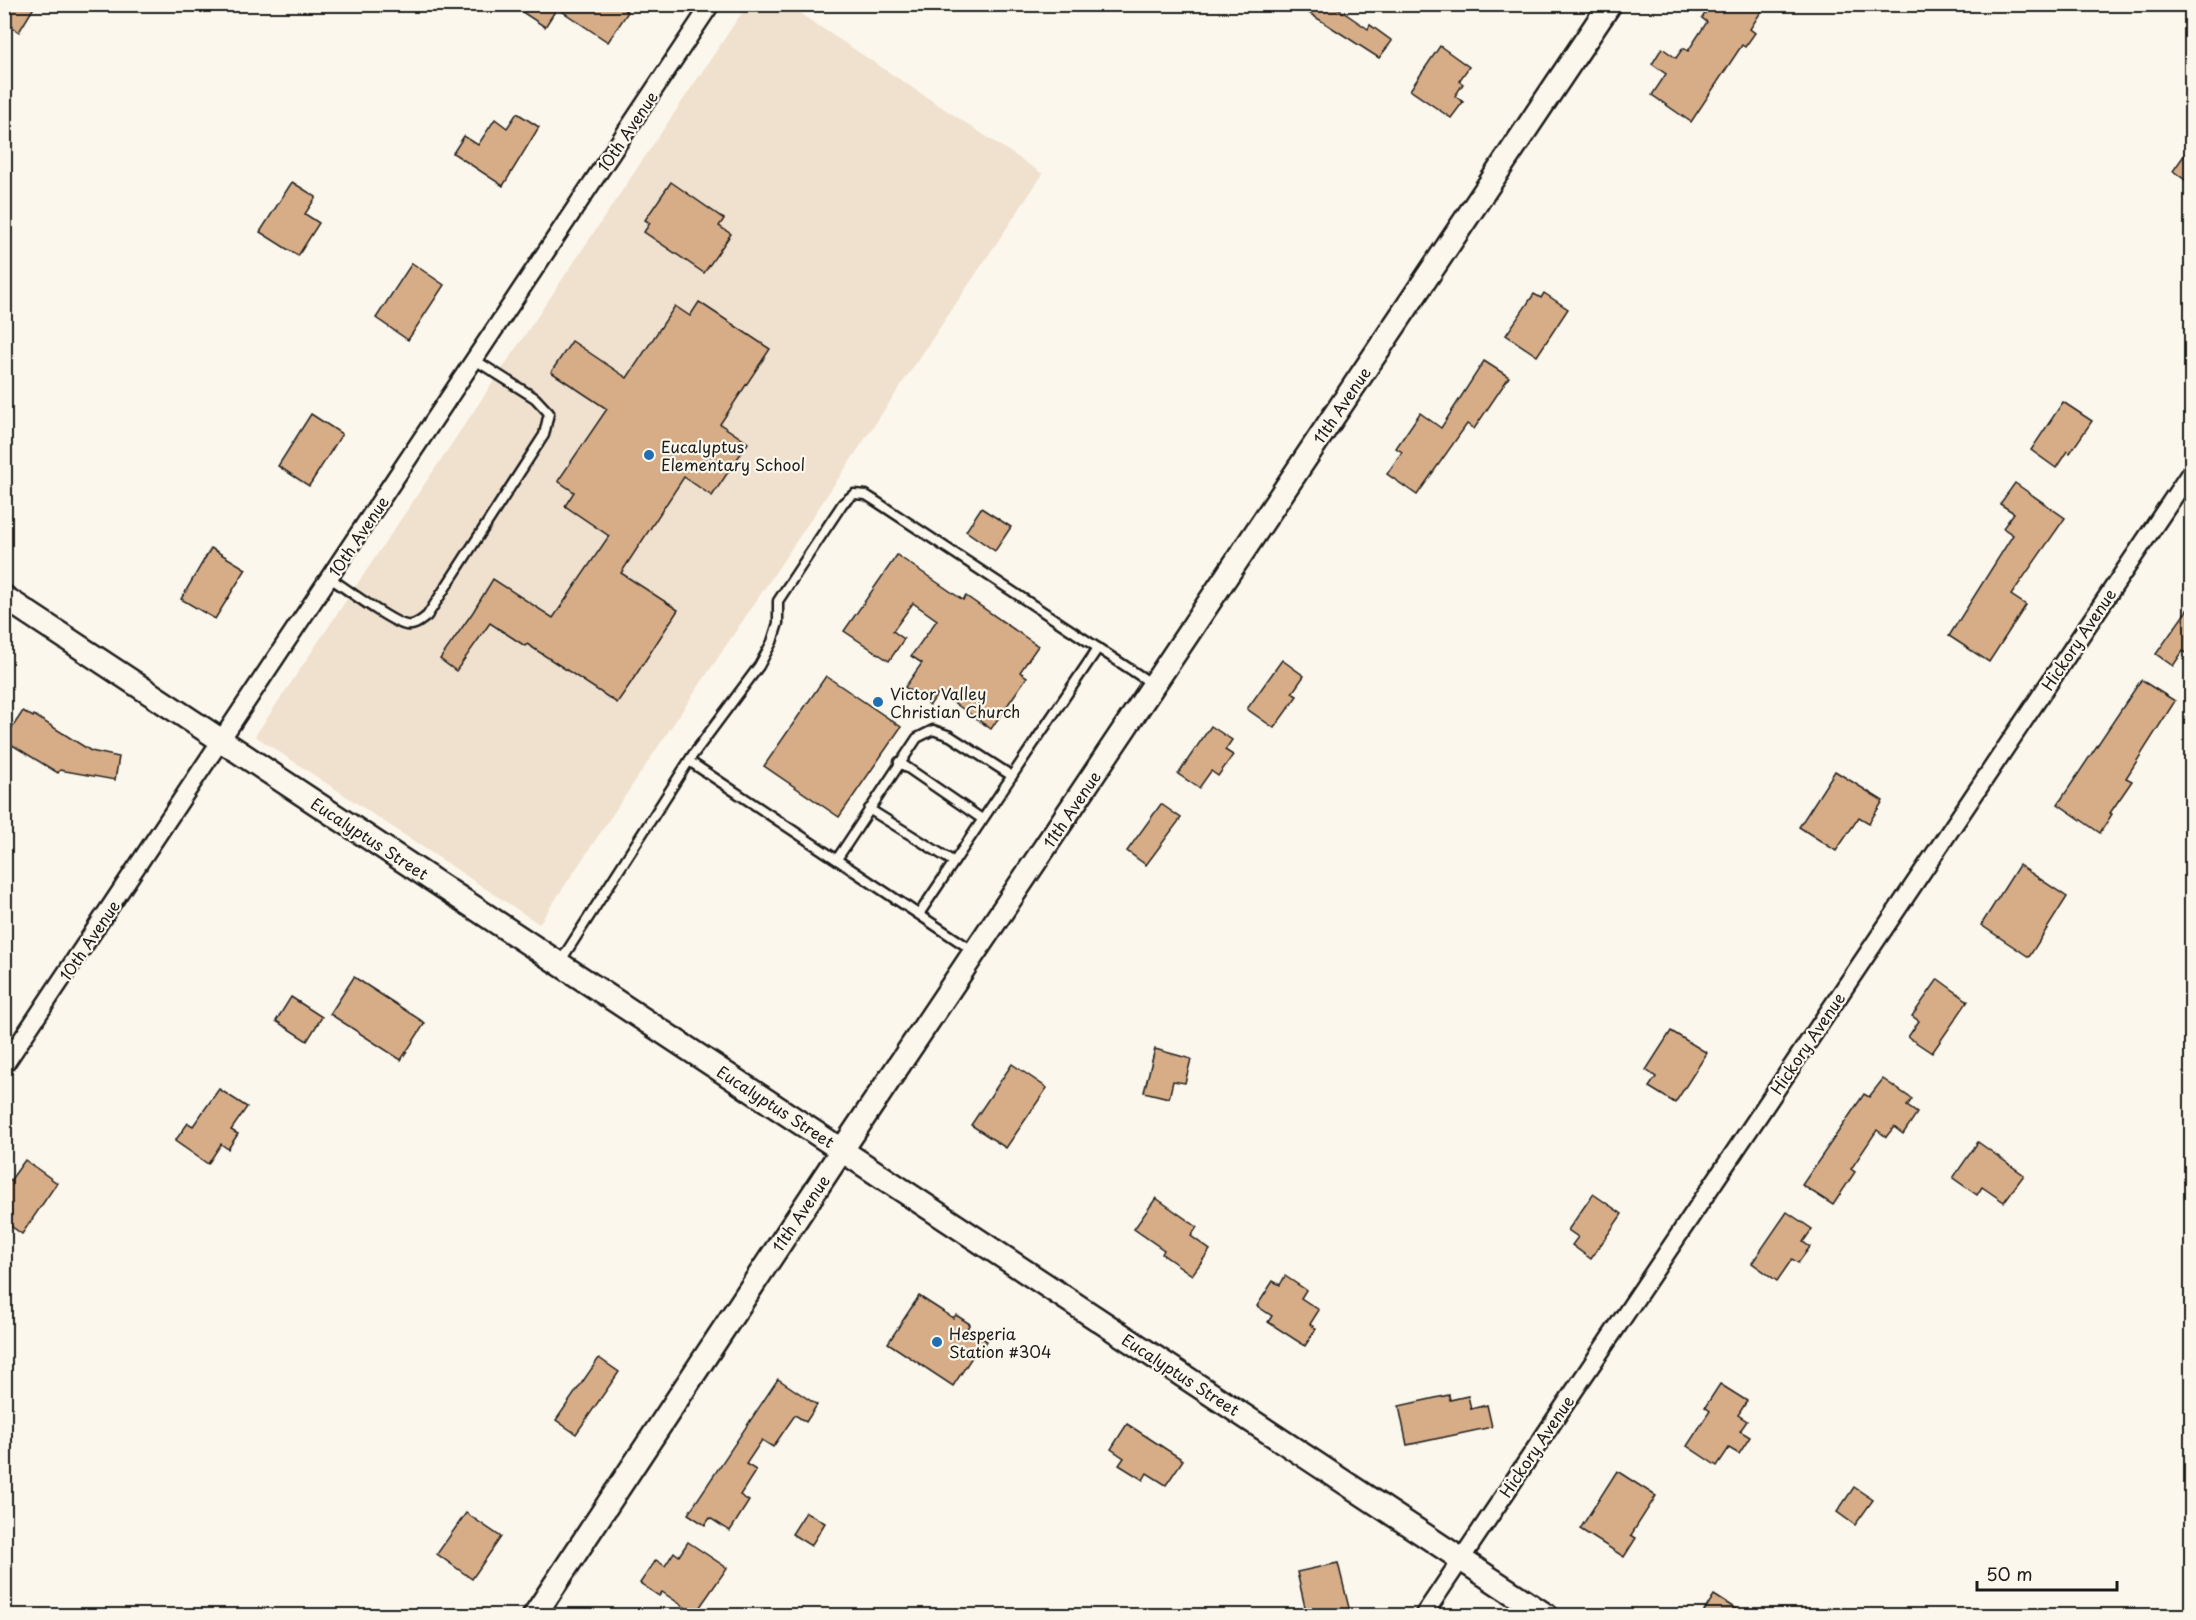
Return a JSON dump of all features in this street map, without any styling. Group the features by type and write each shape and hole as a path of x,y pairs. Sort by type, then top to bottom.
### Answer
{"main road":[{"name":"11th Avenue","path":"534,1616 842,1150 1610,4"},
{"name":"Eucalyptus Street","path":"4,597 1547,1616"}],"street":[{"name":"10th Avenue","path":"4,1066 711,4"},
{"name":"Hickory Avenue","path":"1423,1616 2192,470"}],"lane":[{"path":"330,578 395,621 407,626 417,624 427,616 544,435 548,423 549,413 535,398 475,360"},
{"path":"559,963 689,761 759,666 772,642 778,623 778,601 843,503 854,494 866,495 878,502 1154,685"},
{"path":"919,914 1098,648"},
{"path":"837,859 899,762 917,738 933,730 950,736 1012,776"},
{"path":"689,761 975,952"},
{"path":"899,762 982,819"},
{"path":"869,809 954,862"}],"shaded area":[{"name":"Eucalyptus Elementary School","path":"747,5 787,5 1043,174 539,924 255,736"}],"building":[{"path":"4,4 36,4 19,32 4,22"},
{"path":"510,4 617,4 628,12 608,42 557,8 545,27"},
{"path":"1295,4 1331,4 1368,29 1370,25 1392,41 1379,58"},
{"path":"1711,4 1766,4 1750,29 1755,33 1745,47 1742,45 1691,122 1652,95 1666,74 1652,64 1662,48 1676,58 1683,48 1688,51 1707,22 1702,18"},
{"path":"1440,46 1469,67 1459,81 1463,84 1455,96 1463,102 1451,118 1410,90"},
{"path":"517,113 539,127 503,186 453,153 464,136 478,145 495,119 507,128"},
{"path":"2192,144 2192,185 2173,171"},
{"path":"292,182 316,197 305,214 319,223 298,256 260,232"},
{"path":"671,182 724,219 719,226 731,234 704,273 644,232 650,223 645,220"},
{"path":"412,263 444,285 408,340 376,318"},
{"path":"1544,293 1568,309 1537,356 1506,335 1534,294 1541,298"},
{"path":"699,302 770,349 720,424 748,443 712,496 684,477 621,573 678,610 630,684 617,703 527,644 525,646 490,623 456,671 440,659 493,579 553,618 609,536 565,506 574,492 558,481 607,409 551,372 572,341 627,378 675,306 690,316"},
{"path":"1484,361 1509,377 1474,429 1467,424 1417,495 1387,474 1402,452 1396,448 1420,413 1441,428"},
{"path":"2063,402 2092,421 2070,453 2067,451 2056,468 2031,450"},
{"path":"311,414 342,434 309,486 278,466"},
{"path":"2015,483 2065,518 2011,595 2026,605 1989,662 1949,636 2013,535 2003,528 2014,513 2000,504"},
{"path":"981,508 1011,527 995,551 966,531"},
{"path":"211,548 246,569 215,619 181,599"},
{"path":"897,555 963,600 966,596 1038,646 1020,672 1027,677 991,729 939,692 930,705 905,687 922,663 911,656 937,620 913,603 893,631 904,639 889,661 844,631"},
{"path":"2192,603 2192,656 2183,651 2173,666 2156,654"},
{"path":"1282,660 1304,676 1292,693 1297,696 1274,728 1247,709"},
{"path":"826,676 901,727 839,817 764,766"},
{"path":"2141,680 2175,701 2126,778 2132,781 2110,813 2112,814 2100,833 2058,804"},
{"path":"23,711 33,717 34,715 91,751 119,757 115,780 60,770 58,773 4,740"},
{"path":"1211,726 1232,740 1225,750 1233,755 1218,776 1211,771 1199,788 1178,774"},
{"path":"1835,771 1883,801 1869,823 1859,817 1836,851 1799,827"},
{"path":"1161,804 1181,818 1146,865 1127,851"},
{"path":"2019,865 2067,897 2029,957 1981,925"},
{"path":"354,977 425,1023 401,1060 330,1014"},
{"path":"1938,979 1968,1001 1932,1053 1908,1037 1919,1021 1912,1016"},
{"path":"291,997 322,1017 307,1041 276,1021"},
{"path":"1671,1031 1707,1053 1675,1103 1649,1087 1656,1077 1646,1070"},
{"path":"1155,1049 1191,1059 1185,1083 1173,1081 1169,1098 1144,1092"},
{"path":"1012,1064 1047,1088 1006,1148 971,1125"},
{"path":"1883,1079 1912,1099 1907,1106 1917,1113 1903,1134 1894,1127 1886,1137 1877,1130 1851,1169 1855,1172 1833,1205 1802,1185 1864,1094 1869,1097"},
{"path":"219,1089 247,1107 231,1130 238,1134 228,1149 221,1144 208,1164 175,1141 188,1123 193,1126"},
{"path":"1978,1142 2024,1175 2004,1202 1982,1187 1977,1195 1953,1178"},
{"path":"25,1160 57,1183 22,1234 4,1221 4,1189"},
{"path":"1593,1194 1622,1214 1591,1259 1572,1245 1578,1237 1568,1230"},
{"path":"1156,1198 1197,1227 1191,1236 1210,1250 1192,1275 1162,1254 1164,1250 1134,1229"},
{"path":"1787,1212 1812,1229 1803,1242 1810,1247 1798,1263 1792,1259 1777,1281 1752,1263"},
{"path":"1285,1276 1306,1290 1301,1298 1319,1310 1310,1324 1316,1329 1305,1346 1268,1322 1272,1316 1257,1306 1273,1281 1280,1285"},
{"name":"Hesperia Station #304","path":"919,1296 953,1318 956,1315 970,1324 967,1328 987,1341 977,1356 974,1354 953,1386 888,1343"},
{"path":"599,1358 619,1372 576,1434 556,1420"},
{"path":"778,1379 817,1405 806,1422 795,1415 773,1447 762,1440 746,1464 756,1470 740,1495 749,1501 730,1531 710,1518 705,1525 688,1514"},
{"path":"1720,1384 1747,1401 1738,1415 1747,1421 1740,1431 1750,1437 1739,1454 1729,1448 1717,1466 1687,1446 1710,1411 1705,1407"},
{"path":"1449,1395 1450,1400 1468,1396 1471,1409 1487,1405 1492,1427 1407,1445 1399,1406"},
{"path":"1127,1424 1183,1460 1166,1485 1147,1473 1143,1480 1119,1465 1124,1458 1111,1449"},
{"path":"1617,1471 1656,1496 1631,1535 1636,1538 1624,1557 1580,1529"},
{"path":"1854,1487 1873,1500 1855,1525 1837,1512"},
{"path":"806,1512 825,1523 811,1546 792,1534"},
{"path":"466,1513 501,1537 472,1579 437,1554"},
{"path":"688,1542 727,1568 695,1614 662,1592 659,1596 640,1583 656,1560 665,1566 674,1552 679,1556"},
{"path":"1338,1563 1351,1616 1307,1616 1297,1572"},
{"path":"1714,1595 1747,1616 1701,1616"}],"place":[{"name":"Eucalyptus Elementary School","path":"649,455"},
{"name":"Victor Valley Christian Church","path":"878,702"},
{"name":"Hesperia Station #304","path":"937,1342"}]}
